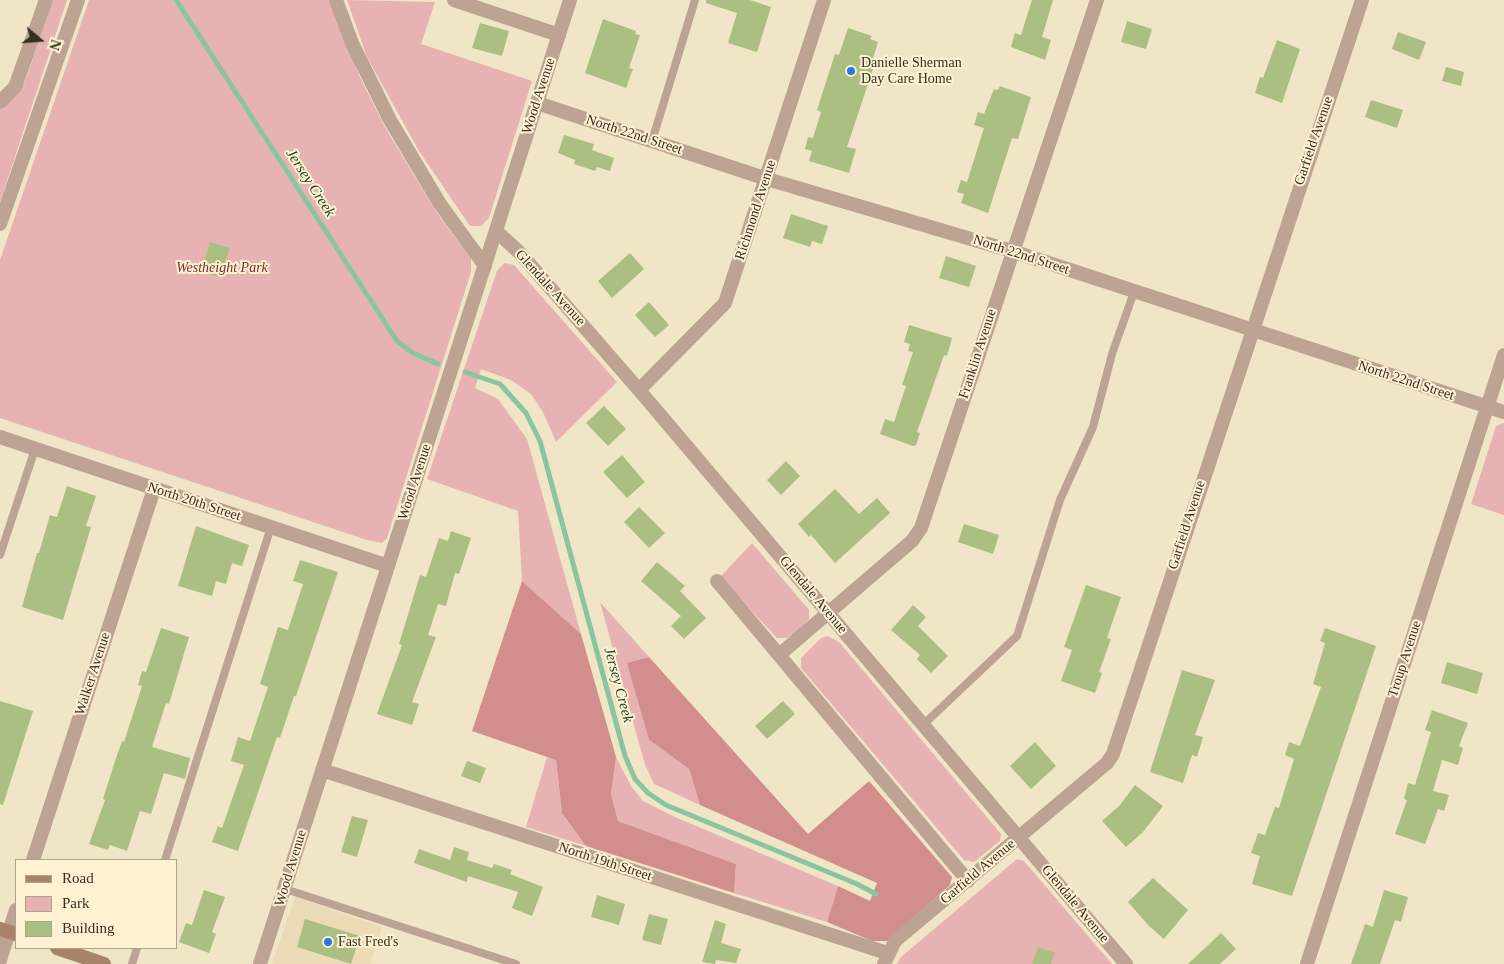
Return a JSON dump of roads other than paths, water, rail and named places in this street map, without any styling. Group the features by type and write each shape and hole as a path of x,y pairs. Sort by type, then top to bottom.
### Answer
{"main road":[{"path":"59,949 104,964"}],"street":[{"path":"0,102 15,86 46,0"},
{"path":"0,224 78,0"},
{"path":"336,0 352,43 390,120 440,204 484,266"},
{"path":"454,0 559,35"},
{"name":"Wood Avenue","path":"260,964 570,0"},
{"name":"Richmond Avenue","path":"639,390 725,303 824,0"},
{"name":"Franklin Avenue","path":"779,655 912,541 921,528 1096,0"},
{"name":"Garfield Avenue","path":"886,959 895,941 908,929 968,881 1107,763 1113,754 1251,331 1362,0"},
{"name":"North 22nd Street","path":"537,103 767,179 1012,251 1251,331 1504,412"},
{"name":"Glendale Avenue","path":"496,231 520,253 639,390 1126,964"},
{"name":"Troup Avenue","path":"1307,964 1504,355"},
{"name":"North 20th Street","path":"0,437 388,566"},
{"name":"Walker Avenue","path":"33,859 154,489"},
{"path":"717,581 968,881"},
{"name":"North 19th Street","path":"322,770 886,959"},
{"path":"0,960 15,913"}],"lane":[{"path":"652,141 695,0"},
{"path":"924,724 1017,636 1060,500 1092,427 1112,354 1134,292"},
{"path":"0,555 35,449"},
{"path":"165,859 271,527"},
{"path":"285,889 516,964"},
{"path":"132,964 137,949"}],"waterway":[{"name":"Jersey Creek","path":"176,0 397,341 413,353 438,364"},
{"name":"Jersey Creek","path":"465,372 500,384 526,413 540,441 625,756 635,779 648,793 666,805 857,884 876,894"}],"place":[{"name":"Danielle Sherman Day Care Home","path":"851,71"},
{"name":"Fast Fred's","path":"328,942"}],"park label":[{"name":"Westheight Park","path":"222,268"}]}
